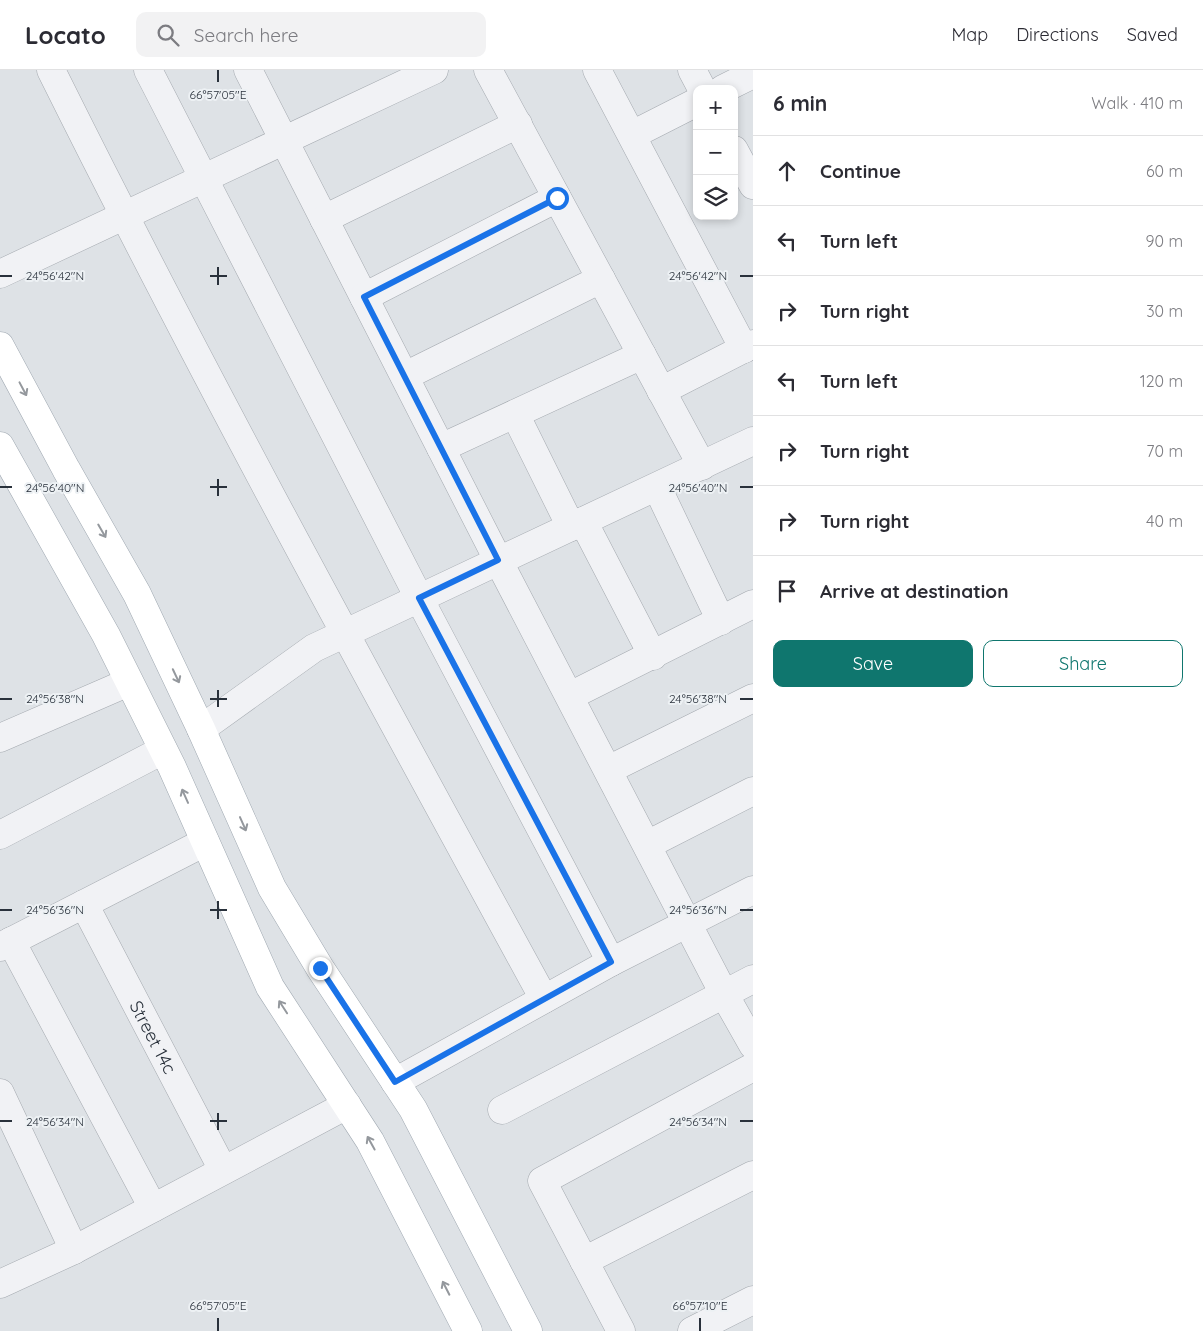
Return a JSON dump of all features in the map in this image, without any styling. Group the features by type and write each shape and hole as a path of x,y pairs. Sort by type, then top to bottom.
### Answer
{"main road":[{"path":"0,346 66,469 137,594 201,729 272,888 320,968 413,1109 528,1331"},
{"path":"0,446 106,636 163,750 270,987 370,1142 468,1331"}],"street":[{"path":"51,70 123,216 344,634 544,999"},
{"path":"148,70 419,598 611,962"},
{"path":"248,70 498,560 724,994 753,1045"},
{"path":"0,274 434,70"},
{"path":"488,70 702,466"},
{"path":"597,70 748,346 661,391"},
{"path":"692,70 700,85"},
{"path":"731,85 753,74"},
{"path":"632,135 693,104"},
{"path":"324,219 518,124"},
{"path":"738,157 753,185"},
{"path":"364,297 557,198"},
{"path":"405,376 601,278"},
{"path":"441,448 642,355"},
{"path":"515,414 653,656"},
{"path":"201,729 314,648 753,441"},
{"path":"657,487 721,621"},
{"path":"570,696 653,656 753,604"},
{"path":"0,738 129,682"},
{"path":"608,770 753,698"},
{"path":"0,835 163,750"},
{"path":"647,845 753,791"},
{"path":"153,1208 6,944 205,842"},
{"path":"395,1082 611,962 753,890"},
{"name":"Street 14c","path":"84,904 223,1170"},
{"path":"502,1110 753,979"},
{"path":"621,1331 542,1181 753,1067"},
{"path":"0,1093 74,1250"},
{"path":"0,1284 74,1250 347,1105"},
{"path":"584,1261 753,1175"},
{"path":"692,1331 753,1300"}],"route":[{"path":"320,968 395,1082 611,962 419,598 498,560 364,297 557,198"}]}
